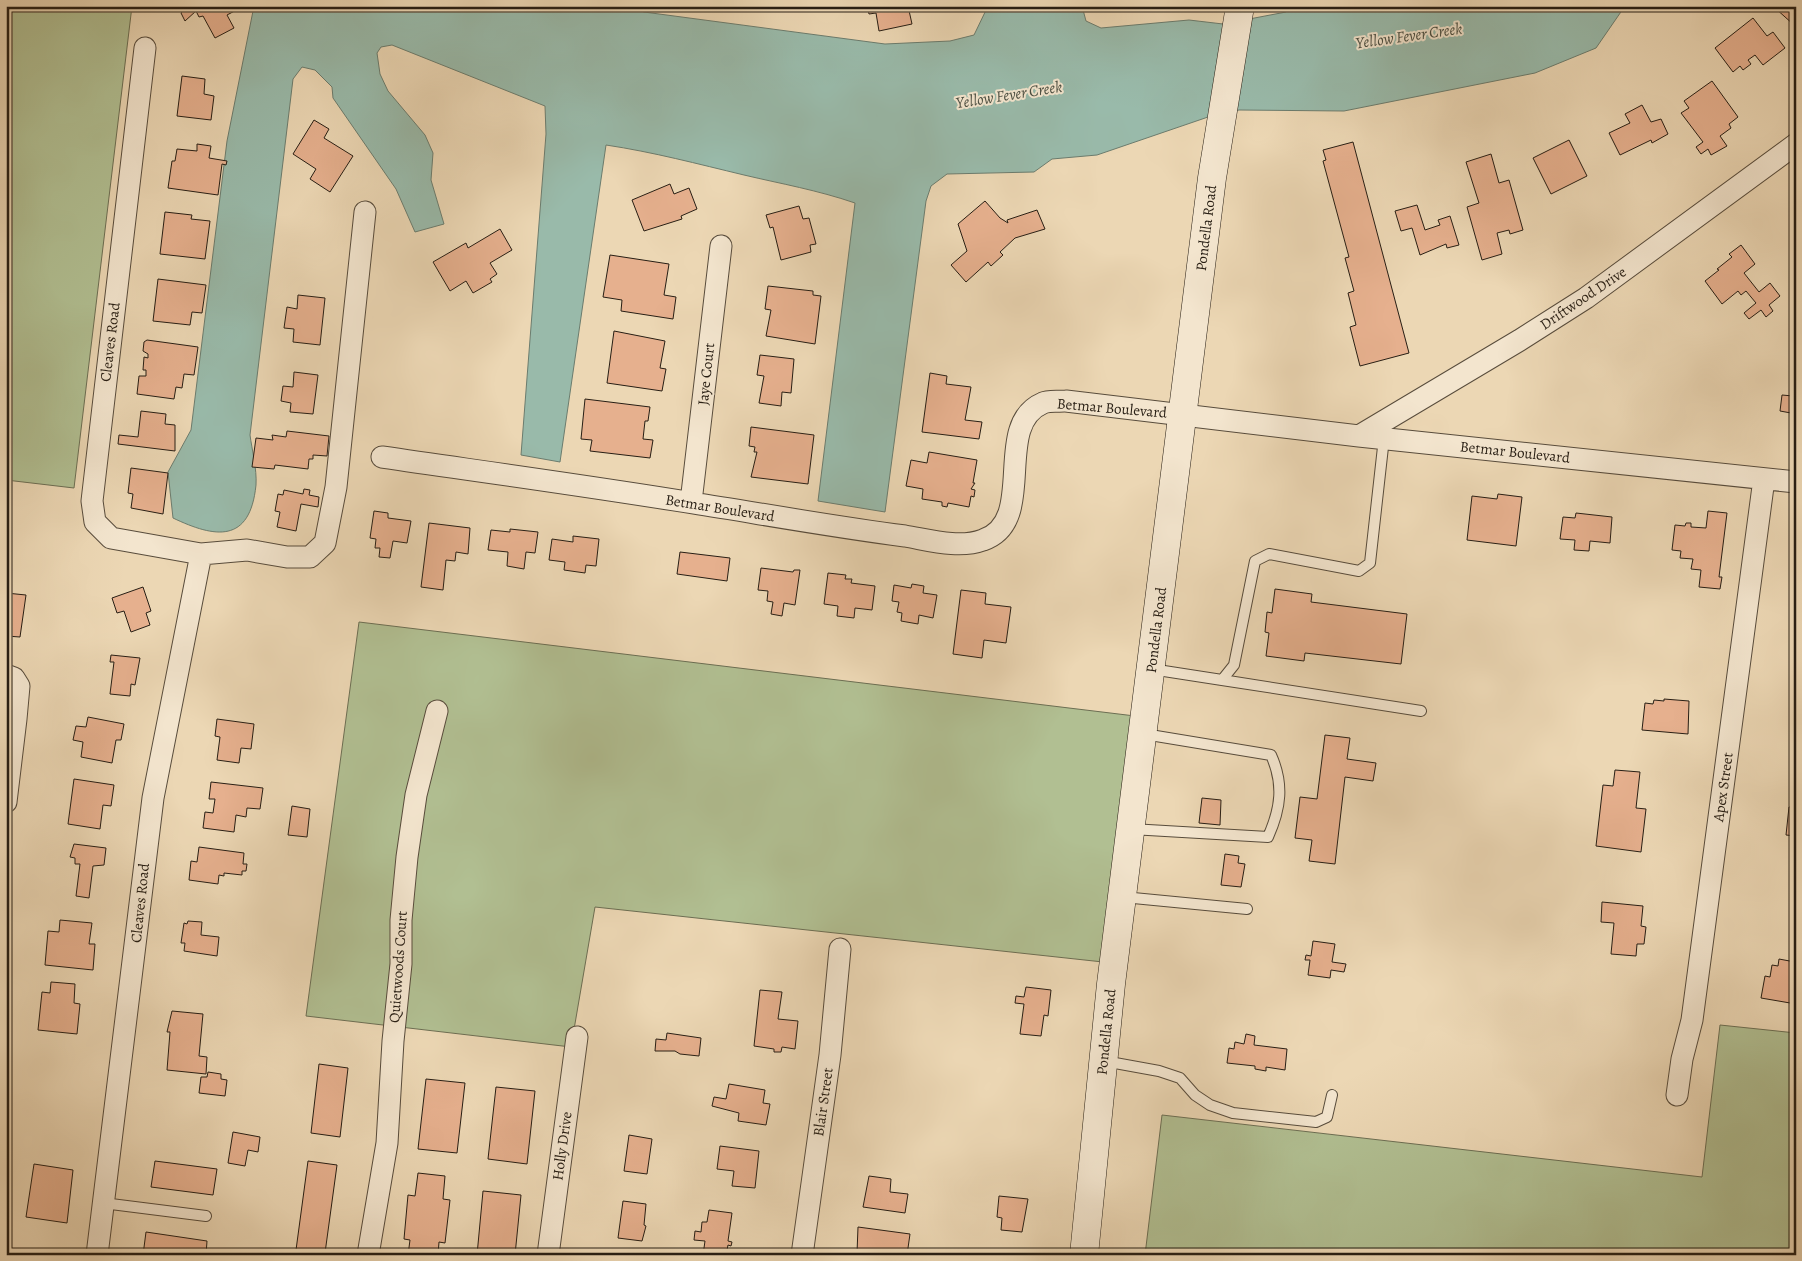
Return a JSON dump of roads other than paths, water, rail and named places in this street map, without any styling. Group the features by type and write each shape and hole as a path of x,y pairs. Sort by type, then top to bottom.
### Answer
{"main road":[{"name":"Pondella Road","path":"1084,1255 1103,1061 1122,897 1184,415 1212,178 1240,6"}],"street":[{"name":"Cleaves Road","path":"145,48 92,501 95,522 111,538 201,554 247,550 287,557 310,557 325,543 336,487 365,212"},
{"name":"Driftwood Drive","path":"1360,436 1586,298 1796,144"},
{"name":"Jaye Court","path":"691,502 721,246"},
{"name":"Betmar Boulevard","path":"382,457 691,502 839,528 964,544 985,540 1002,526 1012,507 1018,436 1026,416 1043,403 1066,401 1360,436 1796,482"},
{"name":"Apex Street","path":"1677,1096 1682,1059 1692,1020 1764,478"},
{"name":"Cleaves Road","path":"97,1255 153,798 201,554"},
{"path":"6,676 14,678 19,686 11,718 6,802"},
{"name":"Quietwoods Court","path":"368,1255 387,1143 393,1040 401,964 401,920 407,857 416,795 437,711"},
{"name":"Blair Street","path":"802,1255 830,1055 840,949"},
{"name":"Holly Drive","path":"548,1255 578,1037"}],"lane":[{"path":"1222,680 1234,665 1255,561 1269,554 1359,571 1370,563 1384,438"},
{"path":"1151,669 1422,712"},
{"path":"1131,829 1268,837 1275,823 1281,796 1278,771 1271,755 1143,734"},
{"path":"1122,897 1247,909"},
{"path":"1103,1061 1159,1071 1180,1078 1195,1095 1233,1114 1316,1122 1327,1117 1332,1095"},
{"path":"103,1202 206,1216"}],"water":[{"name":"Yellow Fever Creek","path":"254,6 625,6 644,12 885,44 950,41 974,35 988,6 1082,6 1086,21 1101,28 1189,20 1223,24 1286,12 1288,6 1625,6 1596,48 1535,73 1344,111 1239,110 1211,116 1097,155 1052,159 1034,172 947,174 931,186 926,201 885,512 818,501 855,203 675,158 606,145 560,462 521,455 546,134 545,106 392,45 381,47 377,53 380,74 388,91 425,135 433,153 431,180 444,224 415,232 396,189 333,98 332,87 315,70 302,67 293,79 250,435 256,485 252,504 246,518 238,527 228,531 216,532 203,530 173,518 168,472 191,430 227,141"}]}
